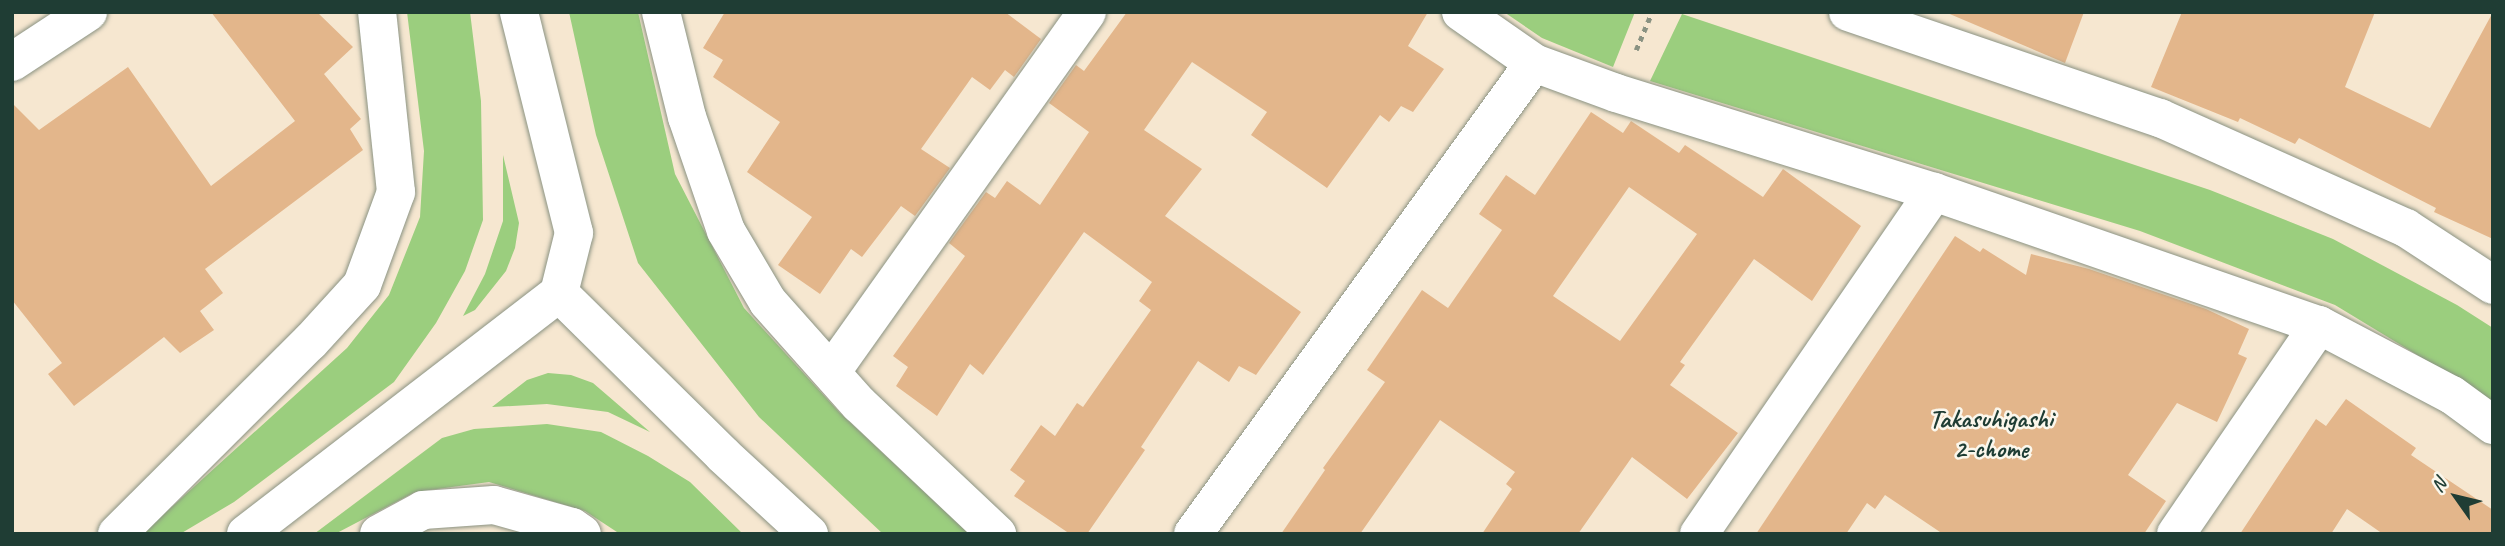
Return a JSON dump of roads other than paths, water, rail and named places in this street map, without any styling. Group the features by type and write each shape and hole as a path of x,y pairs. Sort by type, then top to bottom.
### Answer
{"street":[{"path":"12,62 88,12"},
{"path":"117,534 310,342 362,285 396,191 377,12"},
{"path":"246,534 559,293 575,233 519,12"},
{"path":"661,12 687,117 726,231 768,302 859,404 997,534"},
{"path":"832,371 1087,12"},
{"path":"1461,12 1534,63 1616,93 1934,192 2319,325 2452,395 2493,425"},
{"path":"1848,12 2160,118 2406,228 2493,285"},
{"path":"1193,534 1534,63"},
{"path":"1699,534 1934,192"},
{"path":"559,293 723,455 809,534"},
{"path":"2176,534 2319,325"},
{"path":"379,534 423,510 572,527 582,534"}],"district":[{"name":"Takasuhigashi 2-chome","path":"1991,434"}]}
